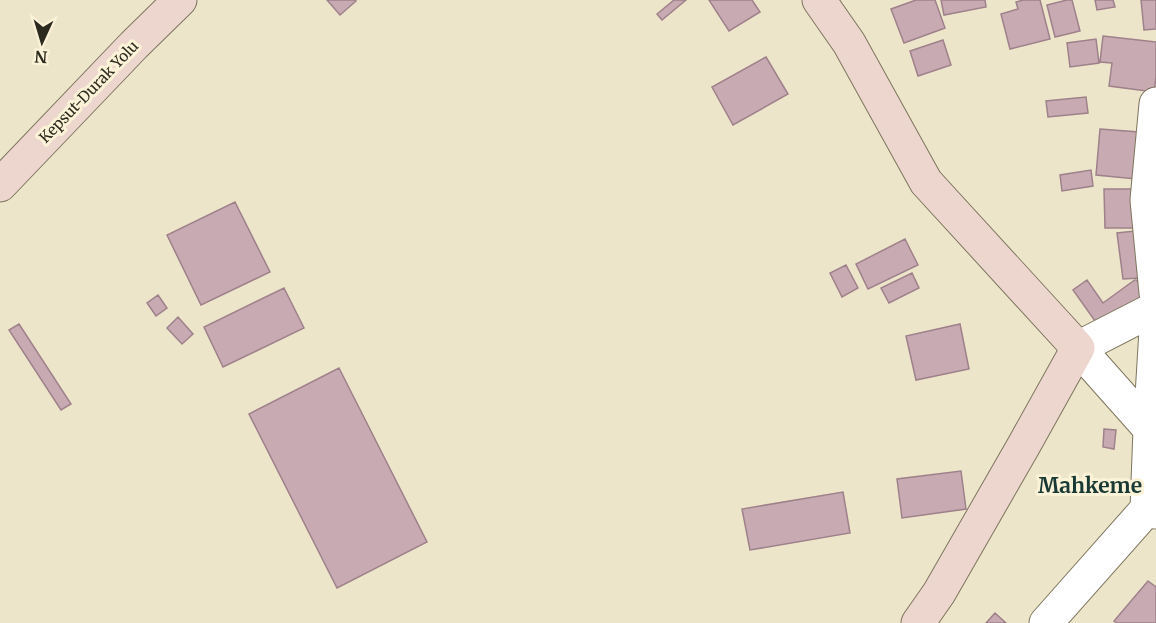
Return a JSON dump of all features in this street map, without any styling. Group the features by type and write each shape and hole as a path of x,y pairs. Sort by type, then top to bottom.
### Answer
{"street":[{"name":"Kepsut-Durak Yolu","path":"0,185 180,0"},
{"path":"819,0 849,43 926,182 1150,429"},
{"path":"834,0 849,43"},
{"path":"1156,104 1147,200 1156,293"},
{"path":"918,623 939,593 1078,348 1156,308"},
{"path":"1047,623 1152,511 1150,429 1156,330"}],"building":[{"path":"327,0 355,0 356,1 340,15"},
{"path":"674,0 686,0 662,20 657,14"},
{"path":"709,0 752,0 760,12 729,31"},
{"path":"916,0 935,0 945,28 904,43 891,9"},
{"path":"941,0 985,0 986,7 944,15"},
{"path":"1040,0 1050,39 1010,49 1001,14 1018,9 1016,2"},
{"path":"1072,0 1080,31 1055,37 1047,5"},
{"path":"1095,0 1113,0 1115,7 1097,10"},
{"path":"1141,0 1156,0 1156,29 1144,30"},
{"path":"1103,36 1156,42 1154,92 1109,86 1112,63 1100,62"},
{"path":"1096,39 1099,63 1070,67 1067,43"},
{"path":"943,40 951,65 918,76 910,51"},
{"path":"766,57 788,94 733,125 712,87"},
{"path":"1086,97 1088,113 1048,117 1046,101"},
{"path":"1100,129 1139,132 1136,179 1096,175"},
{"path":"1091,170 1093,186 1062,191 1060,175"},
{"path":"1104,189 1137,189 1137,228 1105,228"},
{"path":"235,202 270,272 201,305 167,235"},
{"path":"1135,231 1141,278 1123,279 1117,233"},
{"path":"905,239 918,265 868,289 856,264"},
{"path":"846,265 858,288 842,297 830,273"},
{"path":"912,273 919,288 889,303 881,288"},
{"path":"1136,279 1147,296 1100,328 1073,290 1087,280 1103,303"},
{"path":"284,288 304,328 223,367 204,327"},
{"path":"158,295 167,308 156,316 147,303"},
{"path":"178,317 193,334 182,344 167,328"},
{"path":"19,324 71,404 61,410 9,330"},
{"path":"960,324 969,369 916,380 906,336"},
{"path":"339,368 427,542 337,588 249,414"},
{"path":"1104,429 1116,430 1114,449 1103,447"},
{"path":"961,471 966,509 902,518 897,479"},
{"path":"843,492 850,533 750,550 742,509"},
{"path":"1148,581 1156,587 1156,623 1117,623 1114,621"},
{"path":"995,613 1006,623 986,623"}],"district":[{"name":"Mahkeme","path":"1090,486"}]}
